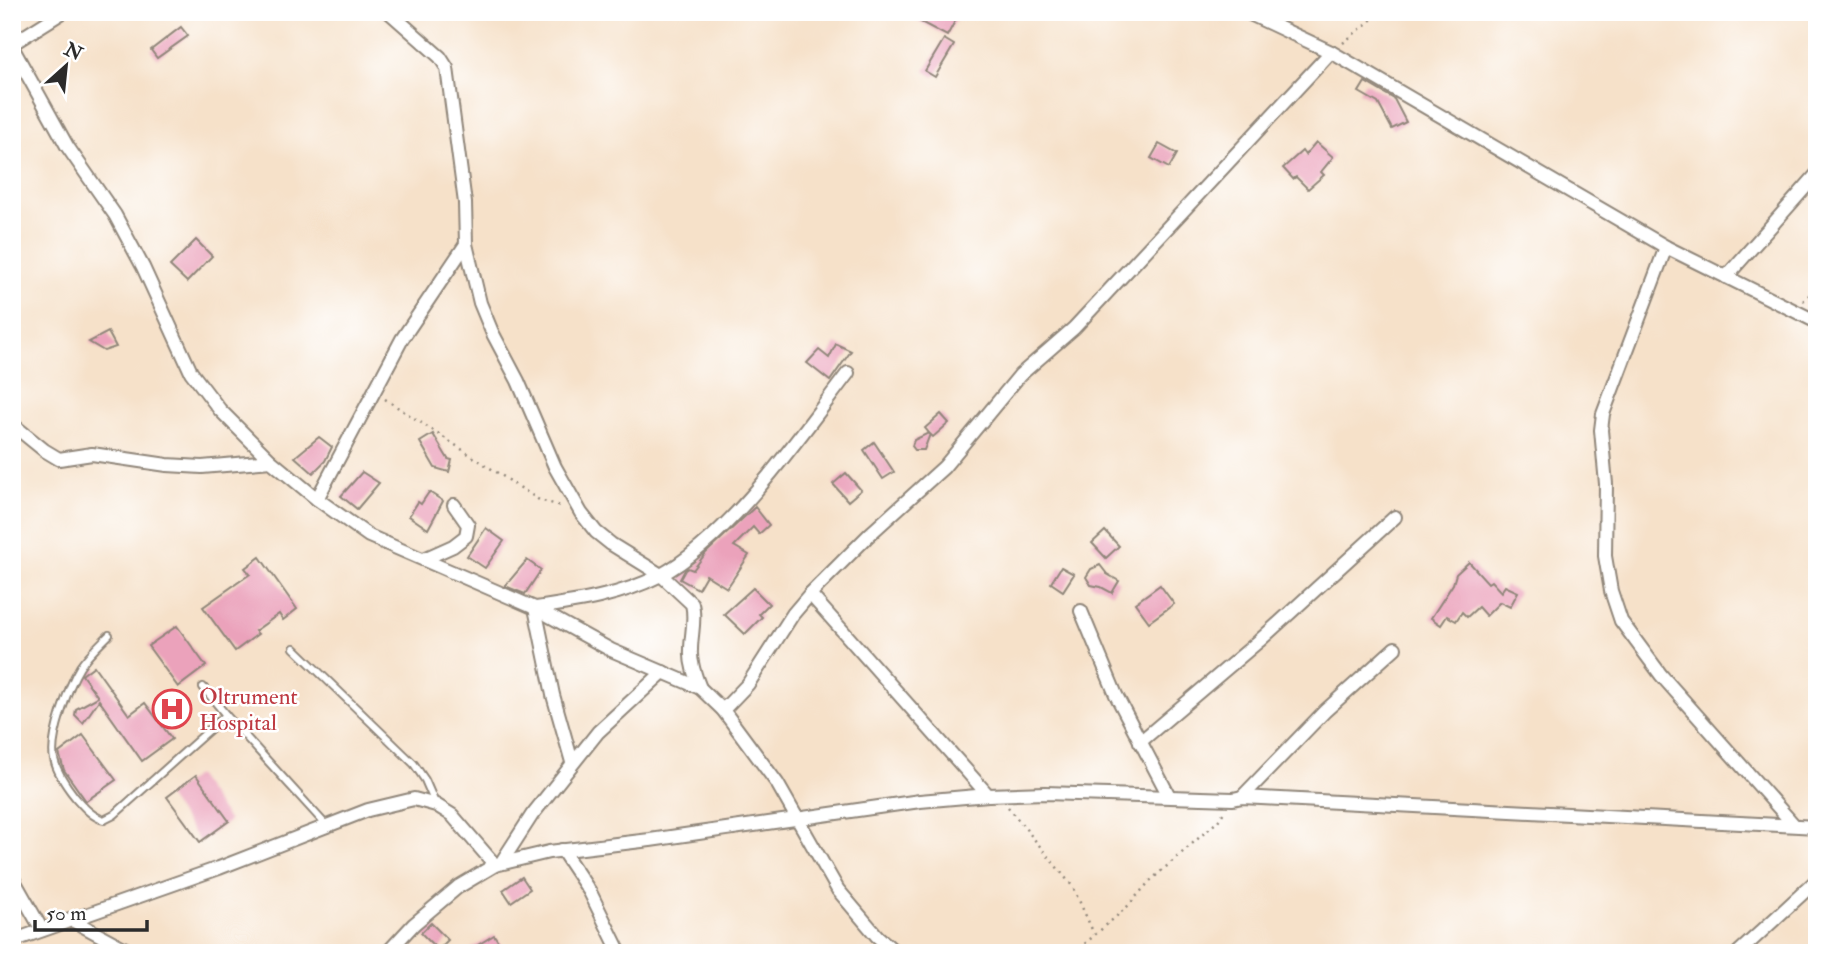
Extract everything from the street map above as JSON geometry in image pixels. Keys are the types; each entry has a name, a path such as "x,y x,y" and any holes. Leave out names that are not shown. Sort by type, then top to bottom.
{"street":[{"path":"64,12 12,45 67,146 121,226 144,267 191,372 219,410 271,461 317,499 369,536 535,608 611,650 700,688 723,710 777,783 838,890 877,936 896,953"},
{"path":"389,12 440,57 447,68 451,82 465,203 466,244 480,303 488,322 518,381 555,467 581,513 596,532 661,575 692,604 694,622 690,652 700,688"},
{"path":"1246,12 1331,52 1667,247 1817,323"},
{"path":"723,710 748,684 793,614 810,594 870,534 944,467 1020,375 1074,328 1331,52"},
{"path":"1726,277 1817,174"},
{"path":"317,499 402,339 466,244"},
{"path":"1667,247 1603,414 1601,430 1606,484 1605,556 1611,591 1621,621 1661,675 1794,825"},
{"path":"535,608 623,591 661,575 695,552 752,495 848,373"},
{"path":"12,424 59,459 92,454 167,465 202,467 271,461"},
{"path":"424,559 453,546 466,536 468,525 454,505"},
{"path":"1140,742 1259,641 1395,517"},
{"path":"810,594 994,795"},
{"path":"535,608 553,695 572,762"},
{"path":"1082,611 1116,695 1169,796"},
{"path":"1238,798 1325,711 1395,648"},
{"path":"498,864 572,762 598,732 663,672"},
{"path":"387,953 437,903 498,864 562,850 920,801 1045,793 1238,798 1817,827"},
{"path":"12,941 219,868 368,810 414,799 436,805 452,815 498,864"},
{"path":"562,850 590,892 620,953"},
{"path":"12,877 42,930"},
{"path":"1738,953 1817,880"},
{"path":"70,919 132,953"}],"lane":[{"path":"109,635 91,652 73,681 53,753 54,761 73,794 98,819 104,820 114,815 226,715"},
{"path":"294,648 414,764 425,780 436,805"},
{"path":"203,687 326,825"}],"path":[{"path":"1331,52 1381,12"},
{"path":"1793,310 1817,287"},
{"path":"374,391 407,416 539,500 581,513"},
{"path":"994,795 1073,887 1094,933"},
{"path":"1074,953 1126,908 1150,881 1218,821 1238,798"}],"building":[{"path":"902,12 960,12 947,36"},
{"path":"181,27 188,36 157,58 151,50"},
{"path":"944,39 954,45 935,77 925,71"},
{"path":"1365,82 1394,99 1406,122 1392,129 1378,103 1359,92"},
{"path":"1316,142 1333,157 1321,172 1324,175 1308,189 1283,168 1302,151 1305,155"},
{"path":"1159,144 1177,154 1169,168 1151,158"},
{"path":"196,240 212,256 187,282 170,266"},
{"path":"108,332 116,347 104,351 89,342"},
{"path":"836,344 851,351 830,381 807,363 819,350 829,358"},
{"path":"941,414 949,423 933,437 930,434 924,450 915,450 912,446 914,440 929,433 925,428"},
{"path":"433,434 448,459 452,460 449,472 435,468 420,442"},
{"path":"319,437 332,447 325,461 313,473 295,457"},
{"path":"874,442 894,472 883,479 864,450"},
{"path":"362,472 379,483 357,509 341,496"},
{"path":"846,473 861,490 848,501 833,484"},
{"path":"429,492 443,501 428,529 409,516"},
{"path":"755,507 769,525 759,534 753,527 734,546 749,555 727,588 706,575 698,589 680,579 685,570 693,570 706,553"},
{"path":"486,528 504,541 485,568 467,556"},
{"path":"1105,531 1119,546 1106,558 1092,543"},
{"path":"260,557 297,609 283,620 279,614 255,631 258,634 235,651 203,607 250,574 245,568"},
{"path":"527,560 541,570 525,594 505,586"},
{"path":"1469,562 1488,583 1491,581 1501,592 1505,586 1518,592 1510,607 1500,602 1486,616 1478,607 1467,617 1462,612 1456,621 1447,616 1441,625 1431,618 1453,584 1456,574"},
{"path":"1100,565 1107,574 1119,581 1112,593 1091,585 1086,577 1091,569"},
{"path":"1061,567 1074,574 1063,591 1051,583"},
{"path":"1160,585 1174,604 1149,622 1135,603"},
{"path":"753,588 769,604 759,614 762,617 745,634 724,614"},
{"path":"177,626 206,666 178,687 148,646"},
{"path":"94,666 129,715 145,703 172,739 142,761 99,700 83,723 75,715 76,709 98,697 82,675"},
{"path":"83,735 116,780 86,801 64,770 59,753"},
{"path":"196,775 229,821 200,842 167,797"},
{"path":"522,877 530,889 511,902 503,890"},
{"path":"431,923 448,940 438,950 421,933"},
{"path":"494,935 506,953 465,953"}],"place":[{"name":"Oltrument Hospital","path":"172,709"}]}
